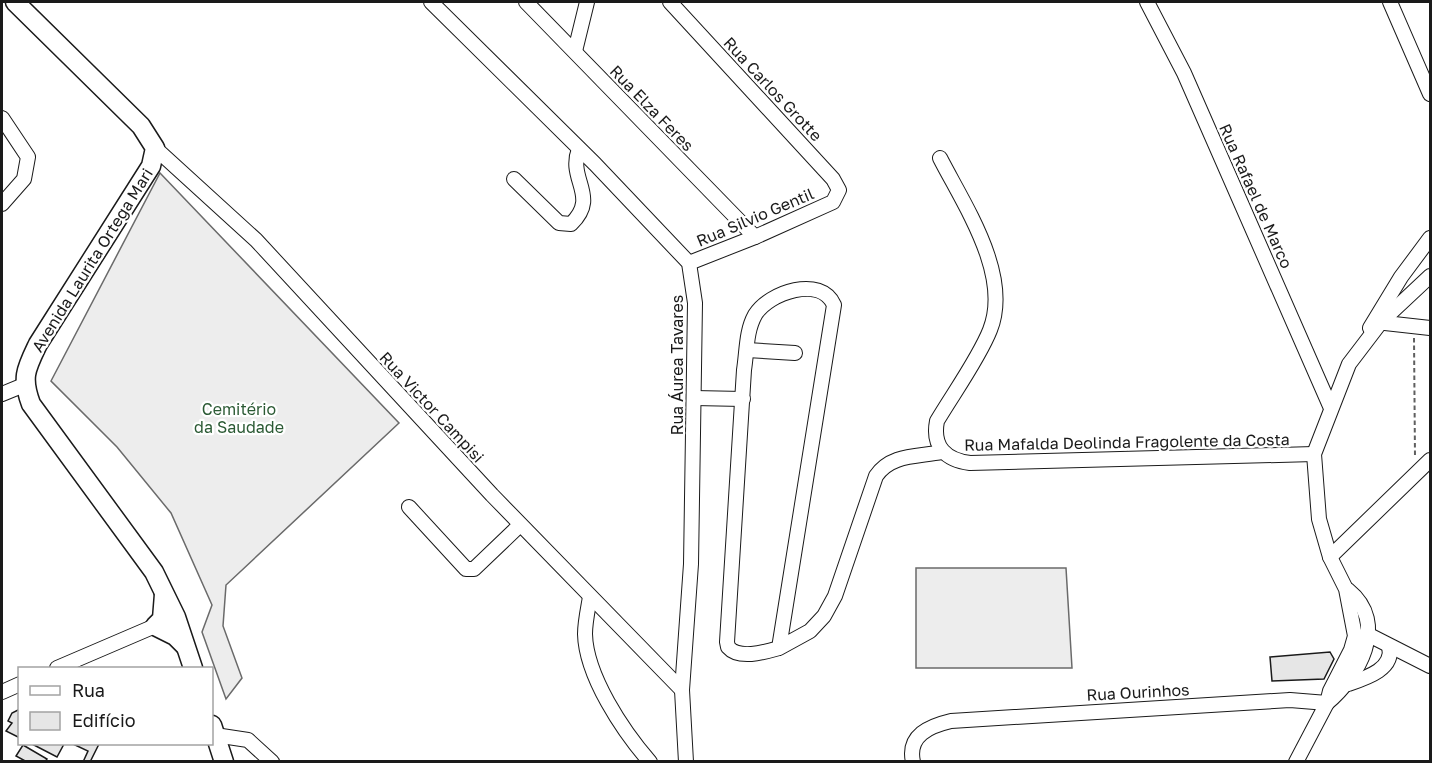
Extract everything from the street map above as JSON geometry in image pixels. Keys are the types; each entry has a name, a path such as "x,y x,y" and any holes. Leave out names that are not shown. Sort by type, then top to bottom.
{"main road":[{"name":"Avenida Laurita Ortega Mari","path":"15,2 141,126 155,148 151,166 38,344 26,370 24,385"},
{"path":"24,385 31,404 154,572 176,617 192,667"},
{"path":"164,590 162,619 155,626 174,636 186,648"},
{"path":"213,730 224,762"}],"street":[{"path":"430,2 579,149 689,263"},
{"name":"Rua Elza Feres","path":"526,2 755,237"},
{"path":"575,51 587,2"},
{"name":"Rua Carlos Grotte","path":"670,2 833,179 839,190 833,202"},
{"name":"Rua Rafael de Marco","path":"1147,2 1184,73 1330,406"},
{"path":"1390,2 1431,94"},
{"path":"2,118 28,157 24,179 2,204"},
{"name":"Rua Victor Campisi","path":"155,148 256,240 520,525 682,690"},
{"path":"514,180 559,223 571,224 580,216 586,202 576,158 579,149"},
{"name":"Rua Mafalda Deolinda Fragolente da Costa","path":"940,158 989,256 995,290 990,330 937,421 935,431 942,452 953,461 970,463 1314,454"},
{"name":"Rua Silvio Gentil","path":"689,263 755,237 833,202"},
{"path":"1296,762 1327,703 1354,636 1346,589 1330,557 1318,519 1314,454 1330,406 1349,364 1431,238"},
{"name":"Rua Áurea Tavares","path":"686,762 682,690 691,564 695,303 689,263"},
{"path":"1377,322 1431,276"},
{"path":"779,648 834,305 830,297 819,290 802,290 777,296 763,304 749,327 743,399 727,642 728,647 735,653 760,653 779,648 810,631 824,616 835,596 876,476 882,467 890,461 942,452"},
{"path":"1377,322 1431,328"},
{"path":"747,350 795,353"},
{"path":"2,394 24,385"},
{"path":"694,398 743,399"},
{"path":"1330,557 1431,460"},
{"path":"409,507 466,569 474,569 520,525"},
{"path":"1346,589 1356,596 1367,621 1364,655 1348,684"},
{"path":"590,597 585,635 592,666 604,695 650,762"},
{"path":"62,667 176,617"},
{"path":"1367,634 1431,666"},
{"path":"1341,670 1350,666 1360,640 1367,634"},
{"path":"1327,703 1348,684 1378,671 1389,661 1391,655 1389,646"},
{"path":"2,692 18,685"},
{"name":"Rua Ourinhos","path":"913,762 915,743 921,733 928,727 951,721 1290,700 1327,703"},
{"path":"213,730 248,740 272,762"}],"path":[{"path":"1414,327 1415,473"}],"shaded area":[{"name":"Cemitério da Saudade","path":"160,173 399,423 226,585 223,626 242,678 226,699 202,632 212,605 171,513 117,447 51,381"},
{"path":"916,568 1066,568 1072,668 916,668"}],"building":[{"path":"1330,652 1334,659 1324,679 1272,681 1270,657"},
{"path":"18,710 18,737 6,731 12,723 8,721 12,713"},
{"path":"23,745 47,759 45,762 27,762 16,756"},
{"path":"34,745 63,745 57,757"},
{"path":"75,745 98,745 90,762 83,762 88,751"}]}
